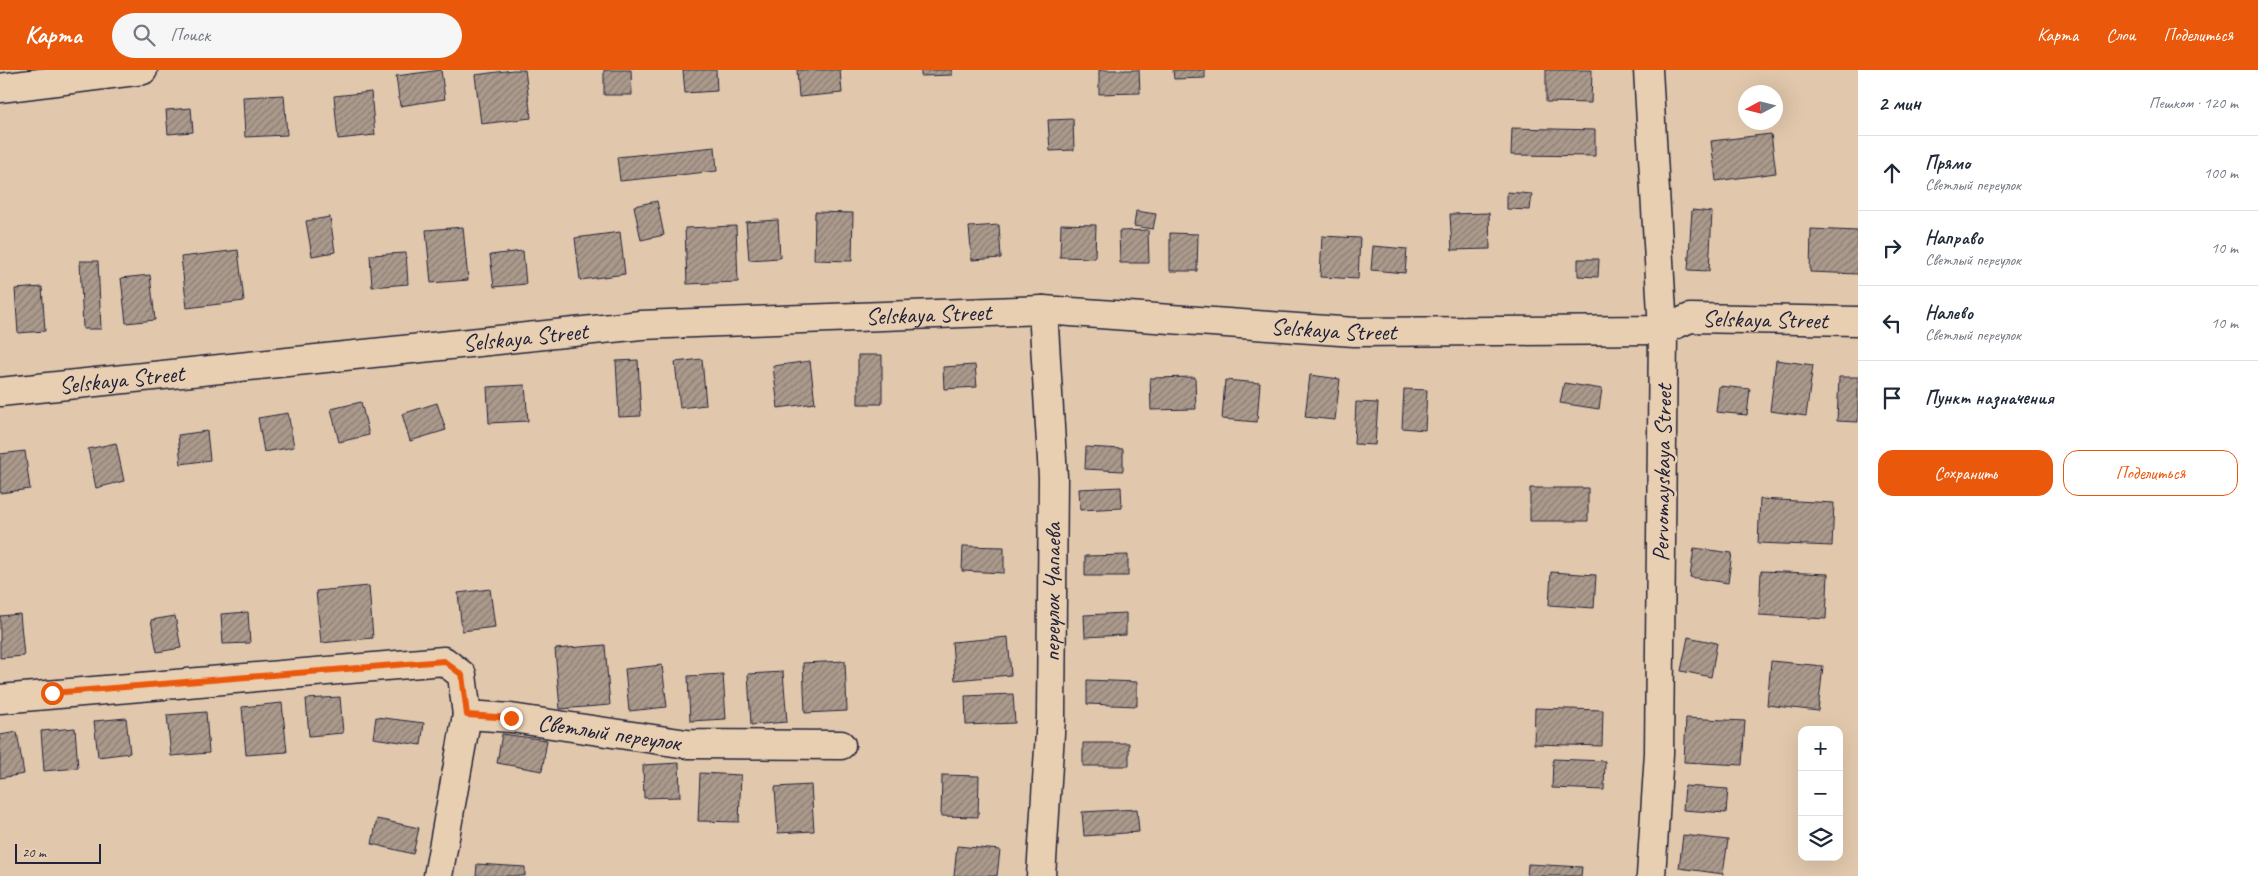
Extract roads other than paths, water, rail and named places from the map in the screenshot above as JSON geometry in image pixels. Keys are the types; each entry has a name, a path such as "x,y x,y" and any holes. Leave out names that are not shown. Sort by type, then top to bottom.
{"street":[{"path":"0,88 143,70"},
{"name":"Pervomayskaya Street","path":"1648,70 1663,330 1659,753 1650,876"},
{"name":"Selskaya Street","path":"0,392 641,325 1042,310 1354,332 1663,330 1690,318 1858,320"},
{"name":"переулок Чапаева","path":"1041,876 1050,718 1053,477 1042,310"},
{"path":"0,699 444,661 462,675 467,715 438,876"},
{"name":"Светлый переулок","path":"467,715 511,718 687,744 841,745"}]}
